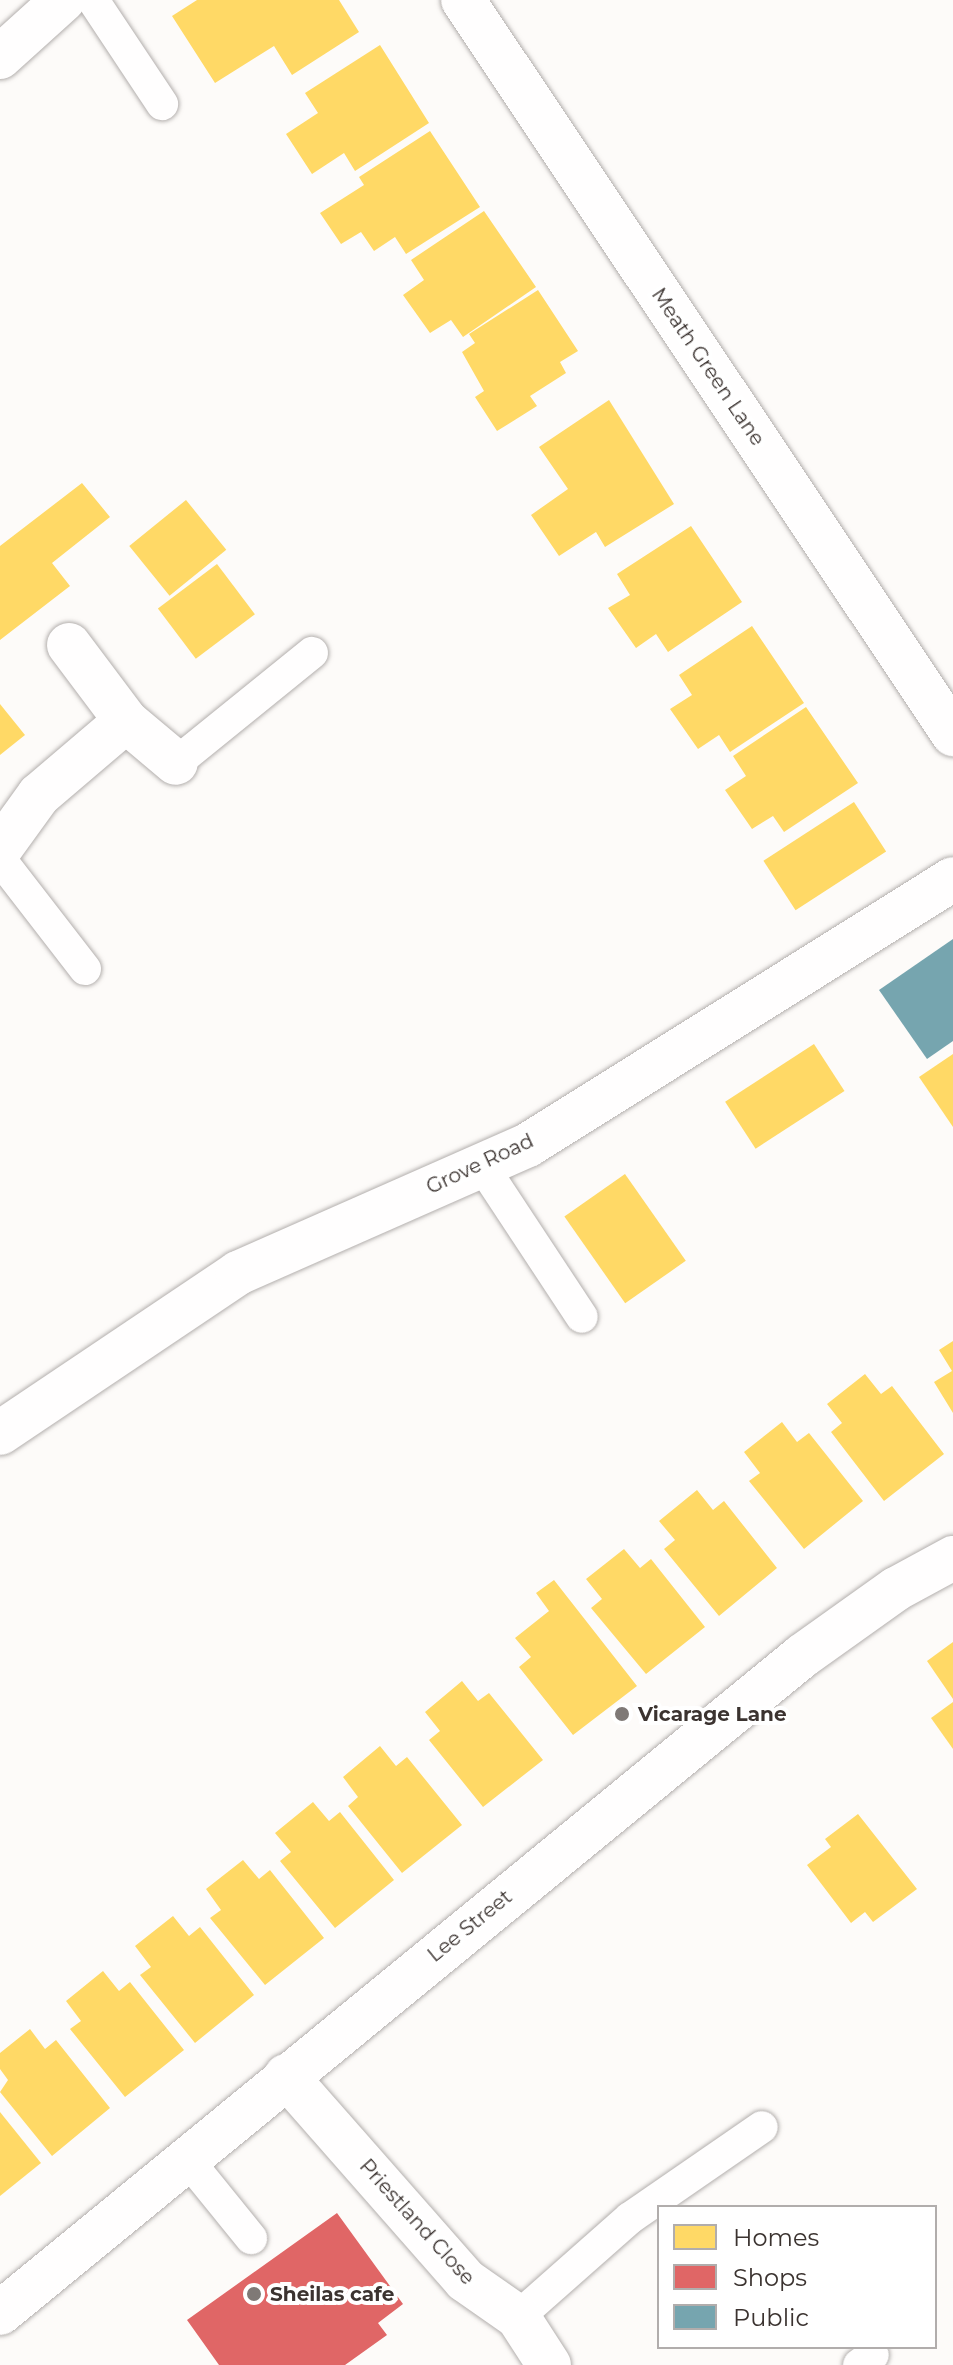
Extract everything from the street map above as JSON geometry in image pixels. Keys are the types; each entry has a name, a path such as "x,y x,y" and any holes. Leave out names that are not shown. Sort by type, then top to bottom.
{"street":[{"path":"0,57 63,0"},
{"name":"Meath Green Lane","path":"463,0 953,734"},
{"path":"69,645 126,721 176,763"},
{"path":"0,849 39,795 126,721"},
{"name":"Grove Road","path":"0,1433 238,1273 528,1145 953,879"},
{"name":"Lee Street","path":"0,2313 802,1656 896,1589 953,1558"},
{"name":"Priestland Close","path":"286,2076 465,2280 518,2317 549,2365"}],"lane":[{"path":"93,0 162,104"},
{"path":"176,763 312,653"},
{"path":"0,859 85,969"},
{"path":"481,1164 582,1317"},
{"path":"518,2317 630,2218 762,2127"},
{"path":"187,2159 251,2238"}],"building: Homes":[{"path":"197,0 339,0 359,32 292,75 274,46 215,83 172,16"},
{"path":"380,45 429,123 355,171 344,153 312,174 286,134 318,113 305,93"},
{"path":"430,131 480,207 406,254 395,237 374,251 361,232 341,244 320,213 364,185 359,177"},
{"path":"484,211 536,287 463,337 451,320 430,333 403,295 424,280 411,260"},
{"path":"538,290 578,351 560,362 566,373 530,396 537,406 497,431 475,397 484,391 462,352 475,343 469,334"},
{"path":"609,400 674,504 605,547 596,532 559,556 531,515 568,489 539,447"},
{"path":"82,483 110,517 52,563 70,586 0,640 0,546"},
{"path":"186,500 226,550 170,596 129,546"},
{"path":"691,526 742,602 668,652 656,634 636,648 608,608 630,595 617,574"},
{"path":"217,564 255,614 196,659 158,609"},
{"path":"752,626 804,703 730,752 719,735 698,749 670,709 692,695 679,675"},
{"path":"0,704 25,735 0,755"},
{"path":"806,707 858,783 784,832 773,816 752,829 725,790 746,776 733,756"},
{"path":"854,802 886,851 796,910 763,861"},
{"path":"814,1044 844,1091 756,1149 725,1102"},
{"path":"953,1054 953,1127 919,1077"},
{"path":"625,1174 686,1261 625,1303 564,1216"},
{"path":"953,1341 953,1413 934,1382 952,1371 939,1350"},
{"path":"865,1374 881,1394 892,1386 944,1454 884,1501 831,1432 842,1423 827,1404"},
{"path":"782,1422 797,1442 809,1433 863,1501 804,1549 749,1481 760,1473 744,1452"},
{"path":"697,1490 713,1510 724,1501 777,1568 719,1616 664,1549 675,1540 659,1521"},
{"path":"624,1549 640,1568 651,1559 705,1627 646,1674 591,1608 602,1599 586,1579"},
{"path":"554,1580 637,1686 573,1735 519,1667 531,1657 515,1638 549,1611 536,1593"},
{"path":"953,1642 953,1699 927,1661"},
{"path":"462,1681 478,1701 489,1693 543,1760 483,1807 429,1740 440,1731 425,1712"},
{"path":"953,1702 953,1749 931,1718"},
{"path":"380,1746 396,1766 407,1757 462,1825 402,1873 348,1806 358,1797 343,1777"},
{"path":"313,1802 329,1821 340,1812 394,1880 335,1928 280,1861 291,1852 275,1833"},
{"path":"858,1814 917,1889 873,1922 865,1912 851,1923 807,1865 831,1847 825,1839"},
{"path":"243,1860 259,1879 270,1870 324,1938 265,1985 210,1918 221,1910 206,1889"},
{"path":"173,1916 189,1936 200,1927 254,1995 195,2043 140,1975 151,1967 135,1946"},
{"path":"103,1971 119,1991 130,1982 184,2050 125,2097 70,2029 81,2021 66,2001"},
{"path":"30,2029 45,2049 56,2040 110,2108 52,2156 0,2092 8,2080 0,2069 0,2053"},
{"path":"0,2112 41,2163 0,2196"}],"building: Shops":[{"path":"337,2213 403,2304 378,2323 387,2335 345,2365 219,2365 187,2320"}],"building: Public":[{"path":"953,939 953,1041 927,1059 879,990"}],"place":[{"name":"Vicarage Lane","path":"622,1714"},
{"name":"Sheilas cafe","path":"254,2294"}]}
